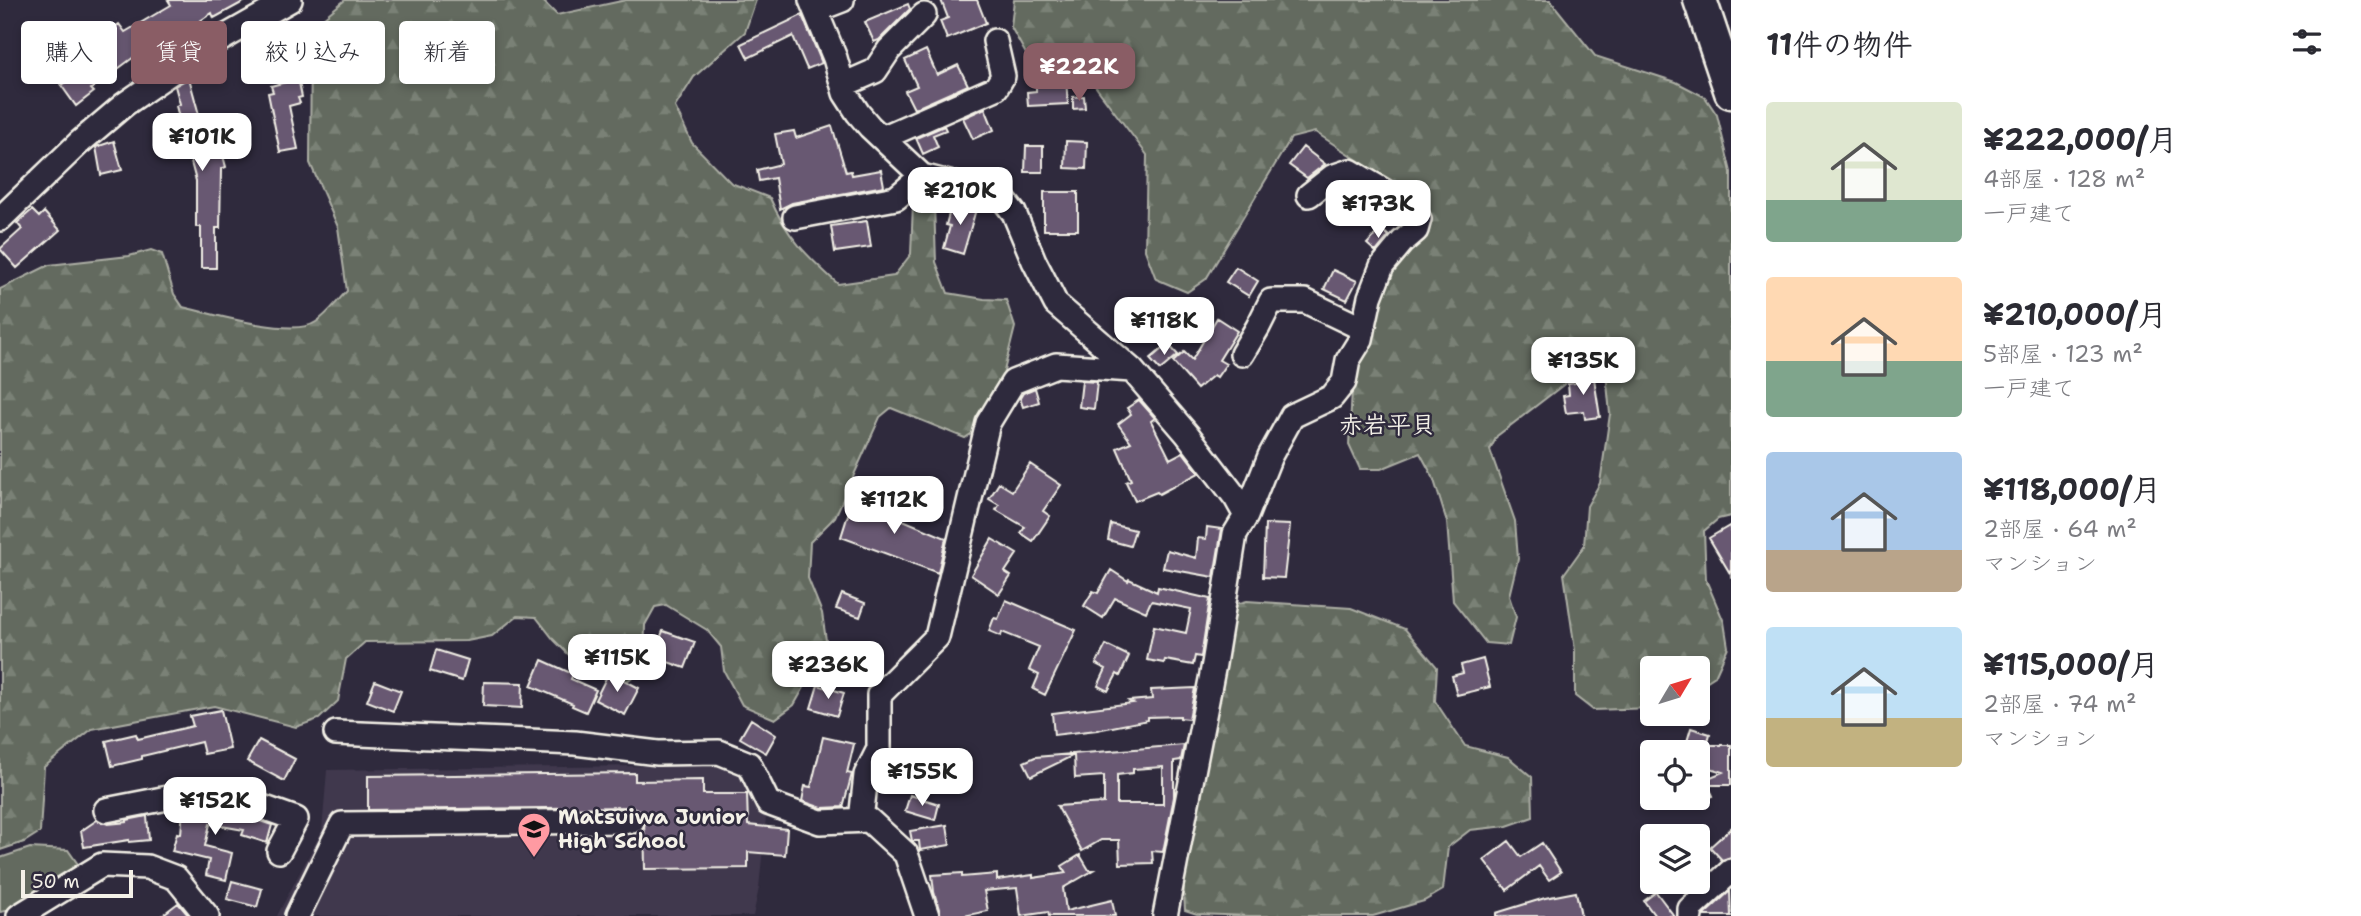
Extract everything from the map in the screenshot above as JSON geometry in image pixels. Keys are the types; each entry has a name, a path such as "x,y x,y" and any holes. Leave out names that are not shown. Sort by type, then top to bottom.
{"highway":[{"path":"1700,0 1731,92"}],"street":[{"path":"4,208 125,104 209,47 290,0"},
{"path":"842,0 814,5 843,85 858,113 922,176 996,190 1014,213 1056,304 1132,370 1187,434 1236,498 1246,516"},
{"path":"843,85 875,71 889,50 924,15"},
{"path":"882,138 996,88 1003,76 995,41"},
{"path":"1165,916 1214,664 1235,534 1246,516 1270,456 1293,416 1332,397 1344,382 1348,360 1361,339 1370,297 1382,266 1416,230 1419,219 1408,205 1350,170 1332,177 1309,195"},
{"path":"795,217 896,198 922,176"},
{"path":"1242,354 1271,301 1305,301 1355,324 1363,331"},
{"path":"861,820 866,775 879,749 879,695 937,637 988,424 1013,382 1056,365 1132,370"},
{"path":"336,733 575,743 658,753 719,752 749,764 768,803 820,822 869,820 906,854 927,916"},
{"path":"106,810 188,794 248,802 296,819 279,851"},
{"path":"297,916 342,824 632,821"},
{"path":"19,916 102,865 147,867 176,878 207,916"},
{"path":"1690,916 1690,909 1731,871"}],"shaded area":[{"name":"Matsuiwa Junior High School","path":"727,765 751,784 766,817 759,888 753,916 277,916 322,831 327,770"}],"green space":[{"path":"345,0 542,0 557,15 626,0 756,0 745,32 694,77 675,107 692,143 731,183 770,198 783,224 799,245 838,284 894,276 911,254 913,204 927,196 934,203 936,262 948,293 1006,300 1015,327 1003,375 984,425 965,438 891,408 880,417 835,517 810,542 808,578 822,613 827,647 794,705 775,719 742,705 724,671 721,647 707,630 666,605 655,607 645,625 644,668 626,682 581,667 536,617 517,616 492,636 467,641 365,642 346,659 338,701 319,719 296,727 214,706 92,729 44,767 40,832 24,842 0,850 0,289 49,265 129,256 151,250 162,254 174,294 183,307 272,326 305,326 320,319 347,291 338,227 310,163 311,84 385,84 385,21 322,21"},
{"path":"1014,0 1550,0 1595,56 1676,82 1705,97 1717,115 1731,172 1731,516 1718,519 1704,531 1706,580 1724,622 1728,647 1715,676 1710,679 1710,656 1640,656 1640,708 1593,710 1575,696 1575,650 1564,574 1584,546 1587,506 1600,483 1610,414 1606,373 1593,362 1497,436 1490,450 1515,521 1518,559 1509,596 1516,617 1509,645 1486,643 1453,601 1447,522 1433,477 1420,453 1381,469 1360,469 1349,445 1352,390 1376,309 1396,261 1426,236 1423,203 1315,132 1291,138 1206,279 1187,292 1156,279 1145,250 1147,155 1083,70 1026,54 1011,27"},
{"path":"1247,601 1351,608 1405,629 1437,667 1435,701 1465,746 1508,757 1532,777 1533,817 1507,826 1470,830 1448,847 1443,890 1424,901 1373,916 1249,916 1197,914 1185,910 1183,879 1236,604"},
{"path":"30,848 68,850 82,870 11,910 0,912 0,858"}],"building":[{"path":"168,0 247,0 214,18 212,13 200,21 144,21 171,5"},
{"path":"941,0 977,0 986,23 947,39 940,21 948,18"},
{"path":"908,4 910,9 874,42 865,22"},
{"path":"802,15 822,63 807,69 793,36 748,58 741,44"},
{"path":"119,24 125,32 131,28 131,59 117,70 117,25"},
{"path":"926,50 937,75 958,65 968,85 914,109 905,91 917,86 905,60"},
{"path":"1066,80 1068,104 1028,106 1027,92 1036,91 1036,83"},
{"path":"98,84 91,89 94,92 76,106 61,85"},
{"path":"191,84 210,155 222,152 226,167 221,169 216,268 201,268 201,227 196,227 196,181 176,106 180,104 175,86"},
{"path":"299,84 302,97 298,98 300,103 289,106 298,149 280,152 268,93 273,92 271,86"},
{"path":"1084,96 1085,108 1073,109 1073,97"},
{"path":"985,108 994,130 973,139 963,118"},
{"path":"832,126 846,172 851,171 852,175 881,170 884,186 792,203 780,209 775,178 759,181 757,170 781,164 775,134 794,131 796,138"},
{"path":"944,126 946,130 933,135 938,147 923,154 916,138"},
{"path":"114,141 122,170 101,175 96,147"},
{"path":"1066,141 1087,142 1086,169 1065,168"},
{"path":"1026,146 1043,146 1043,172 1025,172"},
{"path":"1303,147 1325,164 1307,178 1289,165"},
{"path":"1349,186 1378,204 1367,222 1338,204"},
{"path":"1044,192 1078,192 1078,230 1044,230"},
{"path":"962,201 977,206 963,254 944,248 950,226 946,225 951,206 960,209"},
{"path":"32,210 39,217 44,212 60,230 17,268 0,249 22,229 17,223"},
{"path":"867,221 871,247 835,252 831,226"},
{"path":"1381,229 1389,236 1376,252 1367,244"},
{"path":"1236,267 1258,281 1249,296 1226,282"},
{"path":"1333,270 1357,281 1347,300 1324,289"},
{"path":"1217,318 1237,331 1219,360 1226,364 1217,377 1214,375 1197,389 1173,362 1184,352 1192,360"},
{"path":"1168,344 1178,355 1160,370 1150,359"},
{"path":"1593,372 1600,417 1585,419 1584,411 1566,413 1563,396 1569,395 1568,384 1576,383 1575,375"},
{"path":"1082,381 1097,382 1094,409 1079,407"},
{"path":"1035,388 1039,402 1023,407 1020,398 1023,393"},
{"path":"1139,400 1155,418 1151,421 1170,459 1183,452 1199,473 1159,494 1157,492 1135,501 1126,482 1131,480 1117,448 1131,442 1118,424 1131,414 1127,408"},
{"path":"1030,464 1061,485 1043,511 1050,516 1033,541 1021,533 1025,527 996,510 999,505 989,499 999,483 1012,491"},
{"path":"853,499 946,538 938,573 841,537"},
{"path":"1111,524 1135,530 1130,546 1108,540"},
{"path":"1265,524 1290,525 1284,578 1263,577"},
{"path":"1731,525 1731,575 1709,538"},
{"path":"1207,527 1222,529 1214,577 1163,568 1167,550 1196,558 1198,538 1206,539"},
{"path":"992,539 1017,554 1005,572 1011,576 999,594 971,575"},
{"path":"1111,570 1128,581 1129,579 1157,592 1158,587 1210,599 1201,657 1195,656 1193,665 1147,660 1154,626 1186,633 1191,609 1151,601 1146,612 1115,598 1103,618 1084,606 1093,591 1098,593"},
{"path":"842,594 865,603 860,617 836,609"},
{"path":"1006,600 1076,630 1045,695 1033,689 1039,675 1029,670 1039,647 1002,632 1001,636 989,631 994,618 998,619"},
{"path":"663,631 695,642 685,668 653,657"},
{"path":"1106,645 1129,656 1120,676 1117,674 1108,691 1098,686 1106,669 1096,664"},
{"path":"436,650 468,660 462,681 430,671"},
{"path":"1483,659 1490,687 1457,695 1452,676 1463,673 1461,665"},
{"path":"542,660 573,674 571,679 596,690 586,712 531,686"},
{"path":"609,672 639,688 625,715 595,700"},
{"path":"375,681 401,691 393,711 367,701"},
{"path":"484,682 523,683 522,708 483,706"},
{"path":"818,685 844,693 837,716 811,708"},
{"path":"1195,688 1189,719 1180,716 1148,717 1148,720 1097,730 1054,735 1052,713 1152,699 1151,690"},
{"path":"221,710 230,749 204,754 201,742 112,766 106,741 136,734 138,739 193,726 190,716"},
{"path":"751,719 776,735 766,753 740,738"},
{"path":"1691,728 1710,734 1708,740 1688,740"},
{"path":"823,737 854,744 847,773 852,774 843,807 822,808 802,801 805,786 811,787"},
{"path":"259,740 295,759 284,781 247,761"},
{"path":"1184,745 1181,760 1174,761 1174,797 1163,852 1152,851 1153,863 1120,864 1119,840 1101,840 1082,851 1057,806 1104,803 1104,776 1075,778 1074,755 1031,776 1024,762 1035,757","holes":["1163,767 1163,804 1117,804 1117,775 1133,773 1133,769"]},
{"path":"1710,745 1731,745 1731,785 1710,785 1710,777 1723,772 1710,768"},
{"path":"635,773 635,781 703,780 703,794 747,794 748,825 787,829 785,855 748,852 748,868 645,869 644,813 632,807 368,810 368,776"},
{"path":"910,795 939,804 935,820 905,811"},
{"path":"183,809 245,816 272,825 267,843 242,835 244,830 210,824 205,846 232,853 226,880 206,875 209,860 172,851 177,833 181,834"},
{"path":"147,816 149,840 129,840 84,847 81,831 97,820 108,824"},
{"path":"947,825 950,845 920,850 919,841 912,841 910,831"},
{"path":"1731,828 1731,857 1722,860 1710,847"},
{"path":"1509,841 1521,857 1542,843 1561,872 1549,880 1539,866 1507,890 1484,860"},
{"path":"1080,855 1089,870 1094,870 1063,888 1066,911 1112,900 1115,916 1049,916 1048,912 1021,916 1017,888 984,891 988,911 964,916 941,916 932,875 962,873 962,877 997,874 997,880 1033,875 1033,878 1066,873 1062,866"},
{"path":"232,881 262,889 257,907 227,899"},
{"path":"1730,891 1731,916 1704,916 1704,915"},
{"path":"1576,892 1581,916 1496,916 1496,913 1545,898"},
{"path":"1658,894 1674,916 1655,916 1644,901"},
{"path":"178,903 189,916 161,916"}],"place":[{"name":"Matsuiwa Junior High School","path":"534,859"}],"district":[{"name":"赤岩平貝","path":"1387,425"}]}
